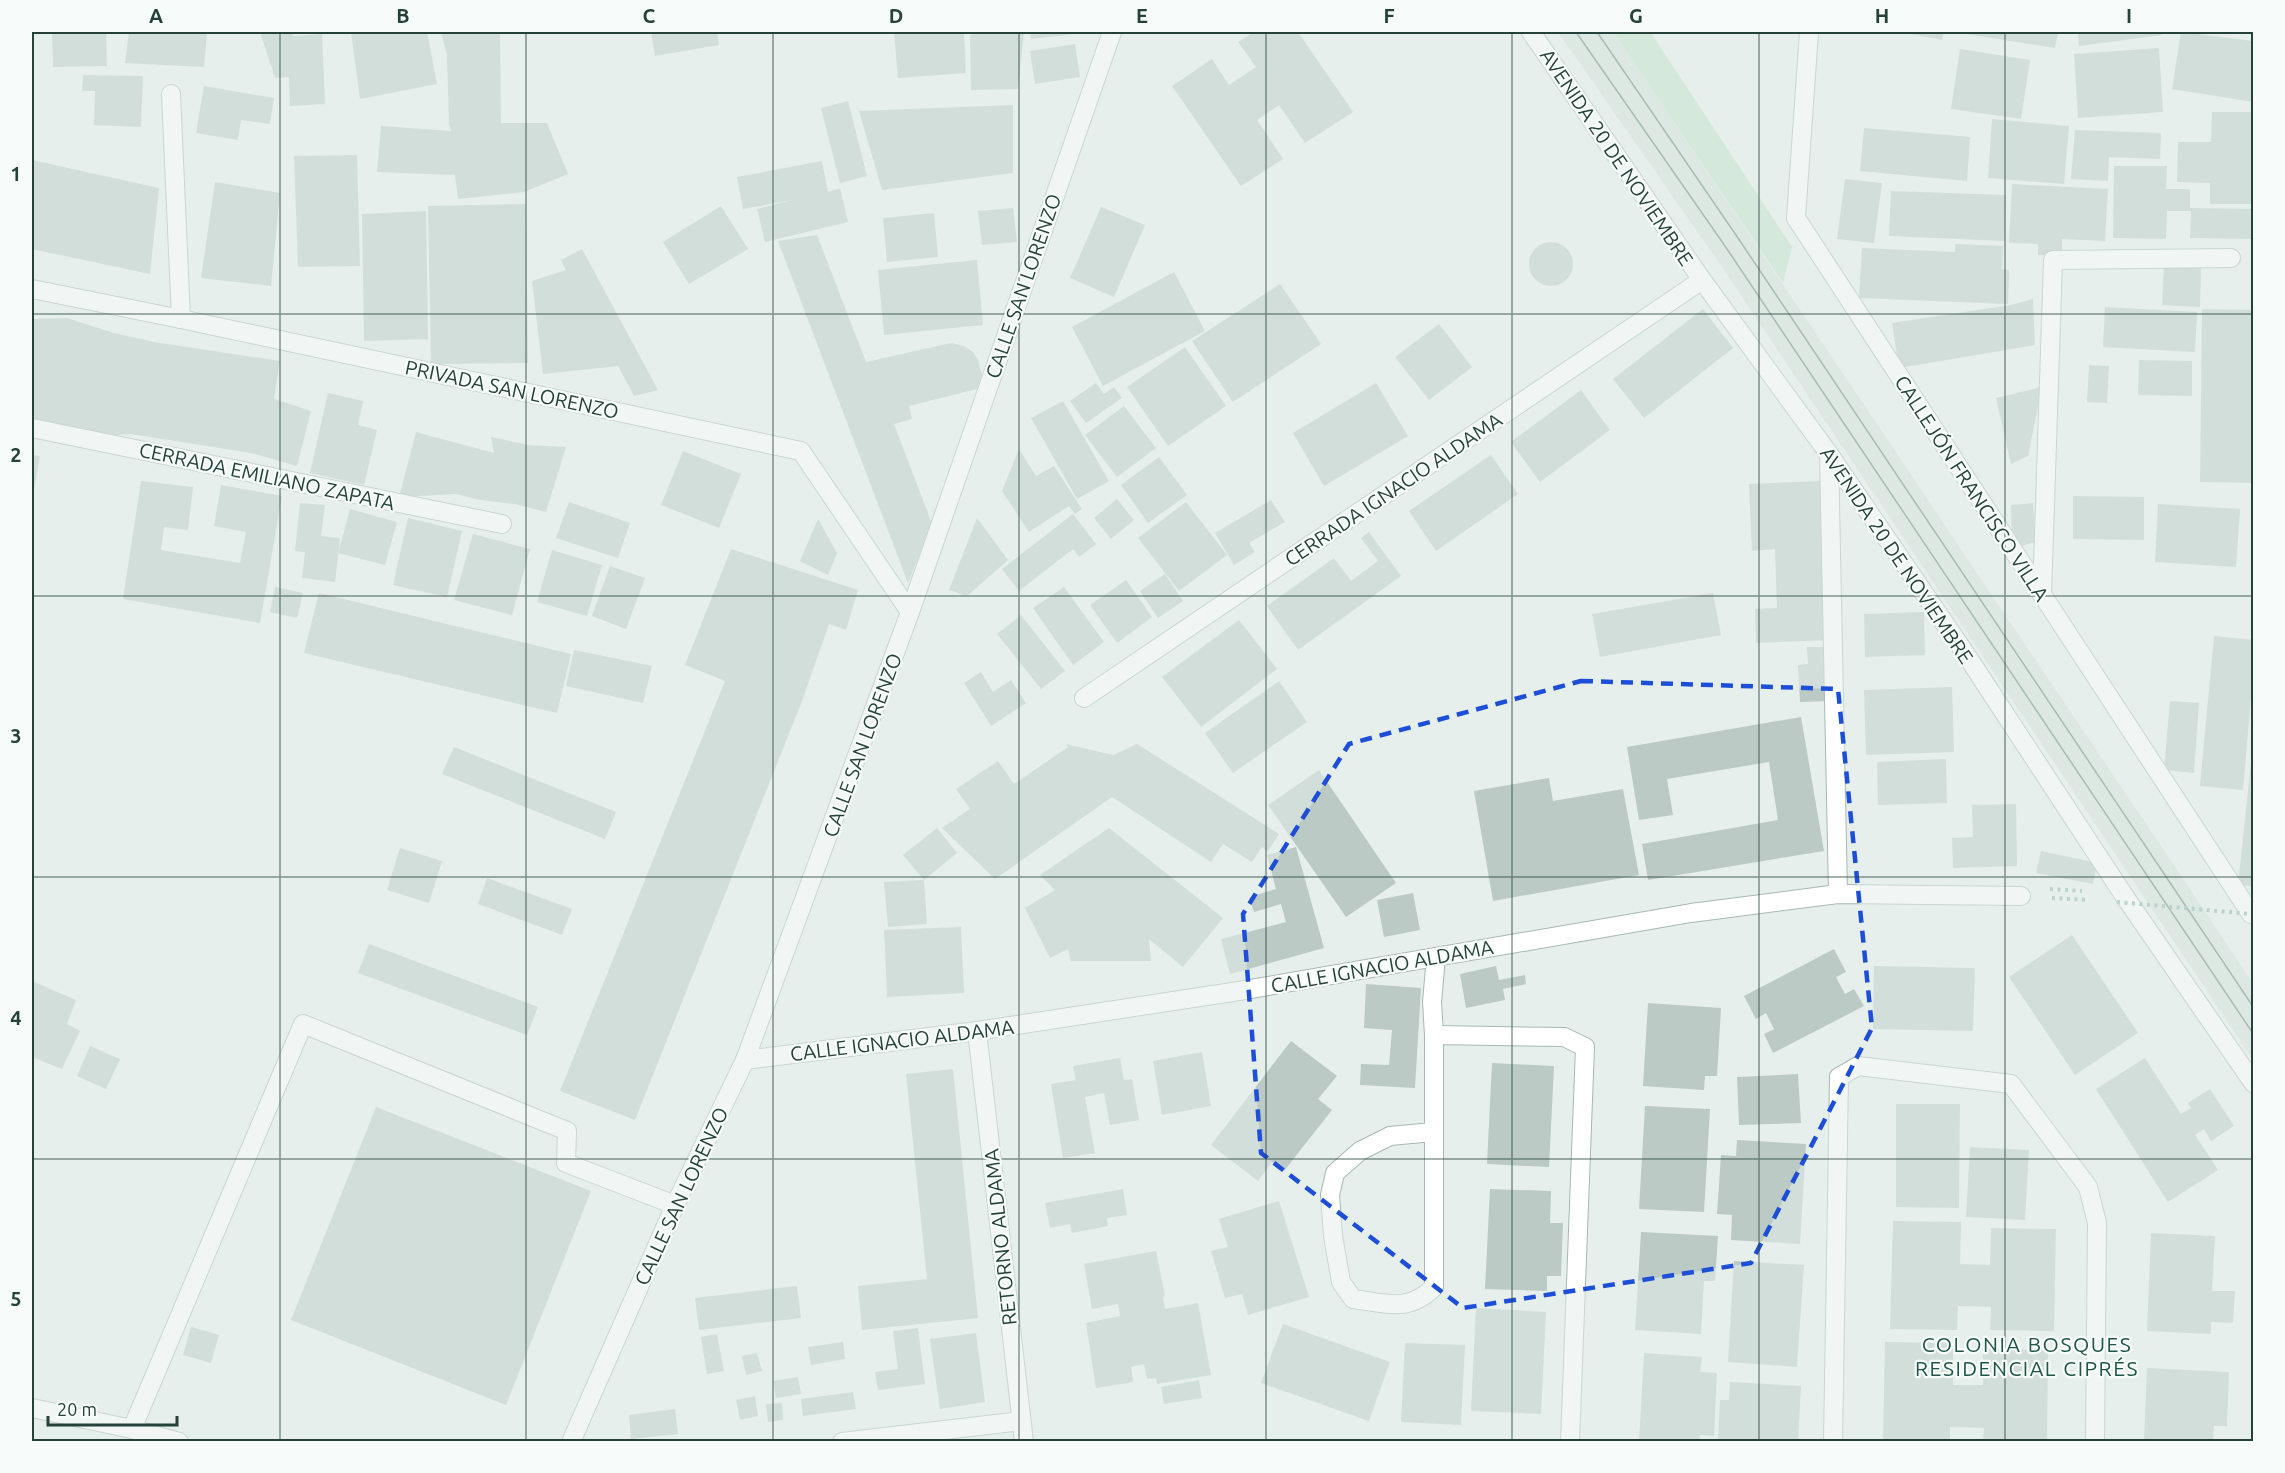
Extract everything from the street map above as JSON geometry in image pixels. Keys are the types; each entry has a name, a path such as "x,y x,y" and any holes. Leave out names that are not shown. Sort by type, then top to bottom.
{"street":[{"name":"CALLE SAN LORENZO","path":"571,1442 675,1205 745,1060 910,612 1112,32"},
{"name":"AVENIDA 20 DE NOVIEMBRE","path":"1531,32 1701,280 1829,454 1965,653 2115,897 2253,1084"},
{"name":"CALLEJÓN FRANCISCO VILLA","path":"1809,32 1796,219 2251,914"},
{"path":"171,94 181,319"},
{"path":"2042,595 2054,260 2231,258"},
{"name":"CERRADA IGNACIO ALDAMA","path":"1084,698 1701,280"},
{"name":"PRIVADA SAN LORENZO","path":"32,289 801,451 910,612"},
{"name":"CERRADA EMILIANO ZAPATA","path":"32,428 502,524"},
{"path":"1829,454 1838,894"},
{"name":"CALLE IGNACIO ALDAMA","path":"745,1060 977,1032 1239,991 1691,913 1838,894 2021,896"},
{"path":"1433,1132 1390,1136 1360,1151 1335,1173 1330,1195 1333,1236 1341,1282 1353,1299 1400,1305 1422,1299 1434,1287 1434,1035 1432,1002 1436,957"},
{"path":"132,1429 303,1024 567,1131 566,1163 675,1205"},
{"name":"RETORNO ALDAMA","path":"977,1032 1024,1442"},
{"path":"1434,1035 1564,1037 1585,1047 1570,1442"},
{"path":"1833,1442 1839,1077 1858,1066 2011,1083 2088,1187 2097,1223 2095,1442"},
{"path":"32,1408 132,1429 179,1442"},
{"path":"842,1442 1021,1421"}],"path":[{"path":"2021,896 2042,888 2251,914"},
{"path":"2021,896 2096,900"}],"highlighted area":[{"path":"1581,681 1838,689 1872,1028 1751,1263 1463,1308 1261,1153 1243,914 1349,744"}],"shaded area":[{"path":"1558,32 1613,32 2253,983 2253,1060 1733,283"}],"green space":[{"path":"1613,32 1651,32 1792,247 1783,283"}],"building":[{"path":"52,32 106,32 107,66 53,67"},
{"path":"129,32 207,32 204,67 125,63"},
{"path":"260,32 292,32 293,36 322,34 325,104 290,106 289,77 275,78"},
{"path":"351,32 427,32 437,84 360,99"},
{"path":"441,32 500,32 501,123 547,123 568,174 524,192 458,199 455,175 377,172 381,126 451,131 447,55"},
{"path":"651,32 717,32 719,45 655,56"},
{"path":"894,32 964,32 966,73 898,78"},
{"path":"981,32 1024,32 1018,89 971,90 970,35"},
{"path":"1030,32 1082,32 1082,33 1031,39"},
{"path":"1254,32 1298,32 1353,112 1305,143 1279,105 1257,120 1283,159 1241,186 1172,86 1212,59 1229,85 1256,67 1238,42"},
{"path":"1901,32 1944,32 1942,40"},
{"path":"1954,32 2058,32 2055,48"},
{"path":"2078,32 2162,32 2162,35 2079,46"},
{"path":"2181,32 2253,41 2253,102 2172,89"},
{"path":"1075,44 1080,77 1035,84 1030,51"},
{"path":"2159,48 2163,112 2078,118 2074,54"},
{"path":"1960,49 2030,60 2021,119 1951,109"},
{"path":"83,75 143,76 141,127 94,125 95,91 82,91"},
{"path":"204,86 274,98 270,124 241,120 238,140 196,133"},
{"path":"848,101 867,176 840,183 821,108"},
{"path":"1013,105 1013,173 882,190 859,111"},
{"path":"2212,112 2253,112 2253,204 2210,204 2210,183 2177,182 2178,142 2211,142"},
{"path":"1992,119 2069,126 2064,184 1988,178"},
{"path":"1864,128 1970,137 1967,181 1860,171"},
{"path":"2075,130 2161,133 2160,159 2109,157 2108,181 2071,179"},
{"path":"357,155 360,266 298,267 294,156"},
{"path":"32,160 159,188 150,274 32,249"},
{"path":"822,161 828,192 840,188 848,222 765,242 757,209 792,200 743,209 737,177"},
{"path":"2114,166 2167,166 2166,189 2190,189 2190,208 2253,209 2253,239 2190,238 2191,211 2167,211 2166,239 2113,238"},
{"path":"1845,179 1882,183 1874,243 1837,239"},
{"path":"215,182 280,193 271,286 201,278"},
{"path":"2012,184 2108,189 2105,241 2062,239 2062,256 2038,255 2038,244 2009,243"},
{"path":"1891,191 2006,195 2005,241 1889,236"},
{"path":"526,204 528,363 431,364 428,206"},
{"path":"721,206 748,249 689,284 663,242"},
{"path":"1101,207 1145,225 1114,297 1070,278"},
{"path":"1013,208 1017,242 982,245 978,211"},
{"path":"426,211 428,339 364,341 362,214"},
{"path":"934,213 938,257 887,262 883,218"},
{"path":"817,235 866,362 951,343 964,346 973,352 982,375 977,389 909,406 912,419 894,424 932,524 908,583 778,241"},
{"path":"1551,242 1567,248 1573,264 1567,280 1551,286 1535,280 1529,264 1535,248"},
{"path":"1955,244 2003,246 2002,269 2009,270 2008,304 1859,298 1862,248 1955,252"},
{"path":"582,249 658,390 634,396 618,366 543,374 532,281 566,270 561,260"},
{"path":"977,260 983,325 884,335 878,270"},
{"path":"2164,265 2201,266 2200,307 2162,305"},
{"path":"1174,272 1205,331 1103,386 1072,327"},
{"path":"1280,284 1321,344 1233,402 1192,341"},
{"path":"2033,299 2035,345 1899,368 1892,323 2011,305"},
{"path":"2105,307 2197,312 2195,352 2103,347"},
{"path":"1703,309 1733,348 1644,418 1613,379"},
{"path":"2202,309 2253,310 2253,483 2200,482"},
{"path":"67,318 114,333 154,342 280,361 274,399 311,411 297,466 251,453 131,434 84,437 32,424 32,319"},
{"path":"1439,324 1472,367 1429,400 1395,357"},
{"path":"1185,347 1226,406 1168,446 1127,387"},
{"path":"2139,360 2192,361 2192,396 2138,395"},
{"path":"2089,365 2109,366 2107,403 2087,402"},
{"path":"1096,383 1104,394 1114,387 1122,398 1086,423 1070,401"},
{"path":"1376,383 1408,436 1324,486 1293,433"},
{"path":"2042,387 2028,456 2011,464 1996,398"},
{"path":"1581,390 1610,430 1540,482 1511,442"},
{"path":"328,393 363,401 358,425 377,430 364,485 310,473"},
{"path":"1063,401 1109,481 1077,499 1031,418"},
{"path":"1124,406 1156,448 1117,477 1085,435"},
{"path":"416,432 494,453 491,437 528,445 566,447 546,512 456,494 399,497"},
{"path":"1019,449 1036,476 1054,466 1082,509 1075,514 1069,506 1029,532 1002,491"},
{"path":"683,451 741,474 719,528 661,505"},
{"path":"32,455 40,456 33,494 32,494"},
{"path":"1491,455 1518,494 1436,551 1409,511"},
{"path":"1159,457 1187,495 1148,523 1121,485"},
{"path":"141,481 193,487 188,530 164,527 161,550 240,563 246,532 214,526 221,485 282,496 260,623 123,599"},
{"path":"1823,481 1830,640 1756,643 1755,609 1777,608 1775,549 1752,551 1749,484"},
{"path":"2073,496 2144,497 2144,540 2073,539"},
{"path":"1117,499 1134,520 1111,539 1094,518"},
{"path":"1271,500 1285,522 1249,543 1255,552 1234,565 1215,533"},
{"path":"569,502 630,523 618,558 556,538"},
{"path":"1186,502 1227,555 1179,591 1138,538"},
{"path":"300,503 325,505 321,536 340,538 335,582 302,578 305,552 295,551"},
{"path":"2033,503 2036,542 2012,548 2011,505"},
{"path":"2158,504 2240,509 2236,567 2155,562"},
{"path":"350,509 397,522 385,565 338,553"},
{"path":"1073,514 1096,544 1079,557 1073,549 1019,591 1002,569"},
{"path":"408,518 462,531 447,597 393,585"},
{"path":"977,518 1008,560 967,596 949,590"},
{"path":"818,519 837,553 828,575 800,561"},
{"path":"1369,532 1401,576 1298,650 1267,606 1334,558 1351,581 1378,561 1361,538"},
{"path":"473,534 530,549 512,615 454,600"},
{"path":"731,549 858,590 846,630 829,624 802,701 635,1120 560,1091 725,681 685,665"},
{"path":"552,550 602,565 587,616 537,602"},
{"path":"610,566 645,578 626,629 592,616"},
{"path":"1165,574 1183,601 1158,618 1140,591"},
{"path":"1126,580 1152,617 1117,643 1090,605"},
{"path":"275,587 303,593 297,618 270,612"},
{"path":"1064,587 1104,642 1073,665 1033,608"},
{"path":"319,593 571,654 557,713 304,653"},
{"path":"1713,593 1721,635 1600,657 1592,614"},
{"path":"1924,612 1925,655 1865,657 1864,614"},
{"path":"1021,615 1065,671 1041,689 997,634"},
{"path":"1239,620 1277,669 1201,727 1162,677"},
{"path":"2214,636 2253,640 2253,674 2243,790 2200,786"},
{"path":"1807,647 1829,647 1831,701 1800,702 1798,665 1808,664"},
{"path":"574,650 652,666 643,703 566,686"},
{"path":"981,672 993,692 1011,680 1026,703 991,726 964,683"},
{"path":"1279,681 1307,722 1233,773 1205,733"},
{"path":"1952,687 1954,752 1866,755 1864,690"},
{"path":"2170,701 2199,703 2194,773 2164,770"},
{"path":"1801,717 1824,851 1648,880 1642,844 1778,820 1769,762 1667,779 1673,815 1639,820 1627,747"},
{"path":"1066,744 1113,755 1137,744 1279,834 1268,851 1262,847 1252,862 1223,844 1211,862 1112,797 995,879 942,828 970,809 956,789 998,761 1014,784 1068,747"},
{"path":"454,747 616,812 605,839 442,774"},
{"path":"2253,753 2253,886 2238,885"},
{"path":"1946,759 1947,803 1878,805 1877,762"},
{"path":"1319,770 1396,883 1346,917 1268,805"},
{"path":"1549,778 1553,801 1623,789 1639,875 1493,901 1474,791"},
{"path":"2016,804 2017,866 1953,868 1952,838 1973,837 1972,805"},
{"path":"937,828 957,853 924,880 903,855"},
{"path":"1109,828 1223,918 1183,967 1149,939 1151,961 1071,961 1068,949 1050,958 1025,908 1055,890 1040,875"},
{"path":"1296,847 1324,948 1230,974 1221,939 1286,922 1281,904 1254,912 1249,897 1276,889 1267,855"},
{"path":"400,848 442,861 429,903 387,890"},
{"path":"2041,851 2097,863 2093,884 2036,873"},
{"path":"487,878 572,909 562,935 478,904"},
{"path":"924,880 927,924 888,927 884,882"},
{"path":"1413,893 1420,930 1384,937 1377,900"},
{"path":"961,927 964,993 887,997 884,930"},
{"path":"2072,935 2138,1033 2075,1075 2009,977"},
{"path":"369,944 538,1007 527,1035 358,973"},
{"path":"1834,949 1846,972 1836,977 1845,994 1854,989 1864,1006 1773,1053 1764,1034 1774,1029 1766,1013 1756,1019 1744,996"},
{"path":"1496,966 1499,980 1525,975 1526,984 1503,989 1505,1000 1466,1008 1460,974"},
{"path":"1874,966 1975,968 1973,1031 1873,1029"},
{"path":"32,981 76,1000 67,1024 80,1031 62,1069 32,1057"},
{"path":"1366,984 1421,988 1415,1088 1360,1085 1361,1064 1389,1065 1392,1030 1364,1028"},
{"path":"1648,1003 1721,1008 1717,1076 1705,1076 1704,1090 1643,1086"},
{"path":"1291,1041 1337,1076 1318,1099 1332,1110 1284,1171 1272,1162 1258,1181 1211,1145"},
{"path":"90,1046 120,1059 106,1089 77,1076"},
{"path":"1202,1052 1211,1106 1162,1115 1153,1061"},
{"path":"1120,1058 1124,1080 1132,1079 1139,1120 1110,1125 1104,1093 1085,1097 1095,1153 1063,1158 1051,1084 1076,1080 1073,1066"},
{"path":"2145,1058 2181,1114 2191,1108 2188,1103 2210,1089 2234,1126 2211,1141 2204,1129 2195,1135 2218,1170 2168,1202 2096,1089"},
{"path":"1492,1063 1554,1066 1549,1167 1487,1164"},
{"path":"953,1069 978,1318 862,1330 858,1286 927,1279 906,1074"},
{"path":"1798,1074 1801,1123 1739,1125 1737,1077"},
{"path":"1896,1104 1960,1104 1959,1208 1896,1207"},
{"path":"1645,1106 1710,1109 1704,1212 1639,1209"},
{"path":"376,1107 591,1191 506,1405 291,1320"},
{"path":"1737,1140 1806,1144 1800,1244 1731,1240 1732,1215 1717,1214 1721,1155 1736,1156"},
{"path":"1970,1147 2029,1150 2025,1220 1966,1217"},
{"path":"1123,1189 1127,1215 1107,1218 1108,1226 1072,1233 1070,1224 1050,1228 1045,1203"},
{"path":"1490,1189 1551,1191 1550,1223 1563,1223 1561,1276 1547,1276 1547,1291 1485,1289"},
{"path":"1279,1201 1309,1297 1248,1315 1242,1294 1225,1298 1211,1251 1228,1247 1219,1219"},
{"path":"1893,1221 1961,1222 1960,1264 1990,1265 1991,1228 2056,1229 2054,1331 1990,1330 1991,1307 1958,1306 1957,1330 1890,1329"},
{"path":"1641,1232 1718,1236 1715,1281 1704,1281 1701,1334 1635,1330"},
{"path":"2151,1233 2215,1236 2212,1291 2235,1291 2233,1323 2211,1322 2211,1334 2147,1331"},
{"path":"1156,1251 1165,1296 1163,1297 1165,1309 1198,1303 1211,1375 1157,1384 1156,1378 1147,1379 1144,1364 1131,1367 1133,1382 1096,1388 1086,1323 1120,1316 1118,1304 1092,1309 1084,1264"},
{"path":"1734,1261 1804,1265 1797,1367 1728,1362"},
{"path":"797,1286 801,1318 699,1330 695,1298"},
{"path":"1476,1308 1546,1312 1541,1414 1471,1411"},
{"path":"1283,1324 1390,1362 1369,1421 1261,1383"},
{"path":"191,1327 219,1335 211,1363 183,1355"},
{"path":"918,1328 925,1384 878,1390 875,1372 898,1369 893,1331"},
{"path":"976,1333 985,1402 940,1409 930,1339"},
{"path":"717,1334 724,1371 707,1374 701,1337"},
{"path":"843,1342 845,1359 811,1365 808,1347"},
{"path":"1885,1342 1953,1343 1953,1385 1983,1385 1983,1349 2048,1350 2047,1442 1983,1442 1984,1428 1950,1427 1950,1442 1883,1442"},
{"path":"1405,1343 1465,1345 1461,1425 1401,1422"},
{"path":"757,1353 762,1371 746,1375 742,1356"},
{"path":"1644,1353 1702,1357 1700,1372 1717,1373 1714,1436 1700,1435 1699,1442 1639,1442"},
{"path":"2147,1368 2229,1372 2227,1426 2214,1426 2213,1442 2144,1442"},
{"path":"798,1377 801,1394 776,1398 773,1381"},
{"path":"1199,1380 1202,1398 1164,1404 1161,1387"},
{"path":"1730,1382 1801,1386 1798,1442 1718,1442 1720,1400 1729,1400"},
{"path":"853,1392 856,1409 803,1416 801,1399"},
{"path":"755,1396 758,1416 740,1420 736,1400"},
{"path":"782,1403 783,1420 768,1422 766,1404"},
{"path":"675,1409 678,1434 631,1439 629,1415"},
{"path":"1407,1439 1451,1439 1451,1442 1407,1442"}],"tram line":[{"path":"1576,32 1725,246 2254,1035"},
{"path":"1597,32 1738,238 2254,1008"}],"district":[{"name":"COLONIA BOSQUES RESIDENCIAL CIPRÉS","path":"2027,1356"}]}
